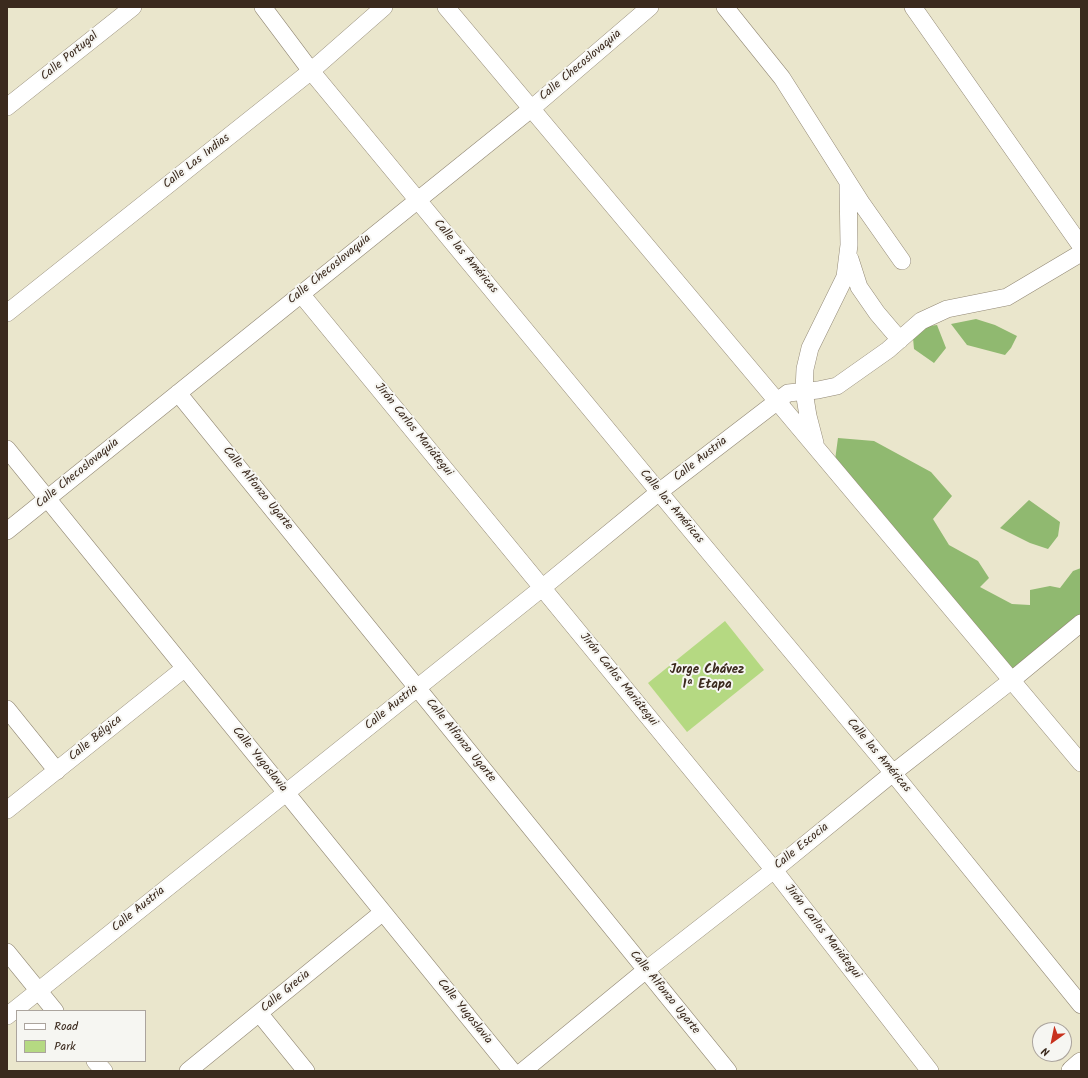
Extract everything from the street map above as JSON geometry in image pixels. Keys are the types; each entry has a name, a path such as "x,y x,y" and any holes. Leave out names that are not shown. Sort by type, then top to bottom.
{"street":[{"name":"Calle Portugal","path":"7,108 133,7"},
{"name":"Calle las Américas","path":"263,7 311,71 893,773 1081,1005"},
{"name":"Calle Las Indias","path":"7,313 311,71 384,7"},
{"path":"446,7 1081,763"},
{"name":"Calle Checoslovaquia","path":"7,530 417,199 531,109 650,7"},
{"path":"725,7 782,78 848,182 902,261"},
{"path":"913,7 1081,246"},
{"path":"816,447 808,416 804,391 805,369 810,348 846,277 848,253 848,182"},
{"path":"848,253 859,287 877,313 900,340"},
{"name":"Calle Austria","path":"7,1016 542,588 659,492 788,393 837,386 870,364 921,321 947,309 1007,297 1081,253"},
{"name":"Jirón Carlos Mariátegui","path":"301,294 774,870 930,1071"},
{"name":"Calle Alfonzo Ugarte","path":"178,393 728,1071"},
{"name":"Calle Yugoslavia","path":"7,449 512,1071"},
{"name":"Calle Escocia","path":"523,1071 646,970 774,870 1081,623"},
{"name":"Calle Bélgica","path":"7,810 185,668"},
{"path":"7,709 57,771"},
{"name":"Calle Grecia","path":"188,1071 383,912"},
{"path":"7,952 54,1010"},
{"path":"259,1013 306,1071"},
{"path":"97,1062 104,1071"},
{"path":"1072,1071 1081,1063"}],"green space":[{"path":"976,319 995,325 1017,336 1011,348 1005,355 967,345 951,324"},
{"path":"937,325 946,348 934,363 914,349 913,338 921,327"},
{"path":"838,438 874,441 931,472 952,496 933,519 949,545 978,561 989,578 980,587 1012,604 1030,605 1030,590 1050,586 1060,588 1073,571 1081,568 1081,621 1012,680 835,460"},
{"path":"1029,500 1060,522 1058,536 1048,549 1030,543 1000,528"},
{"path":"725,621 764,670 687,732 648,683"}],"district":[{"name":"Jorge Chávez 1ª Etapa","path":"707,678"}]}
